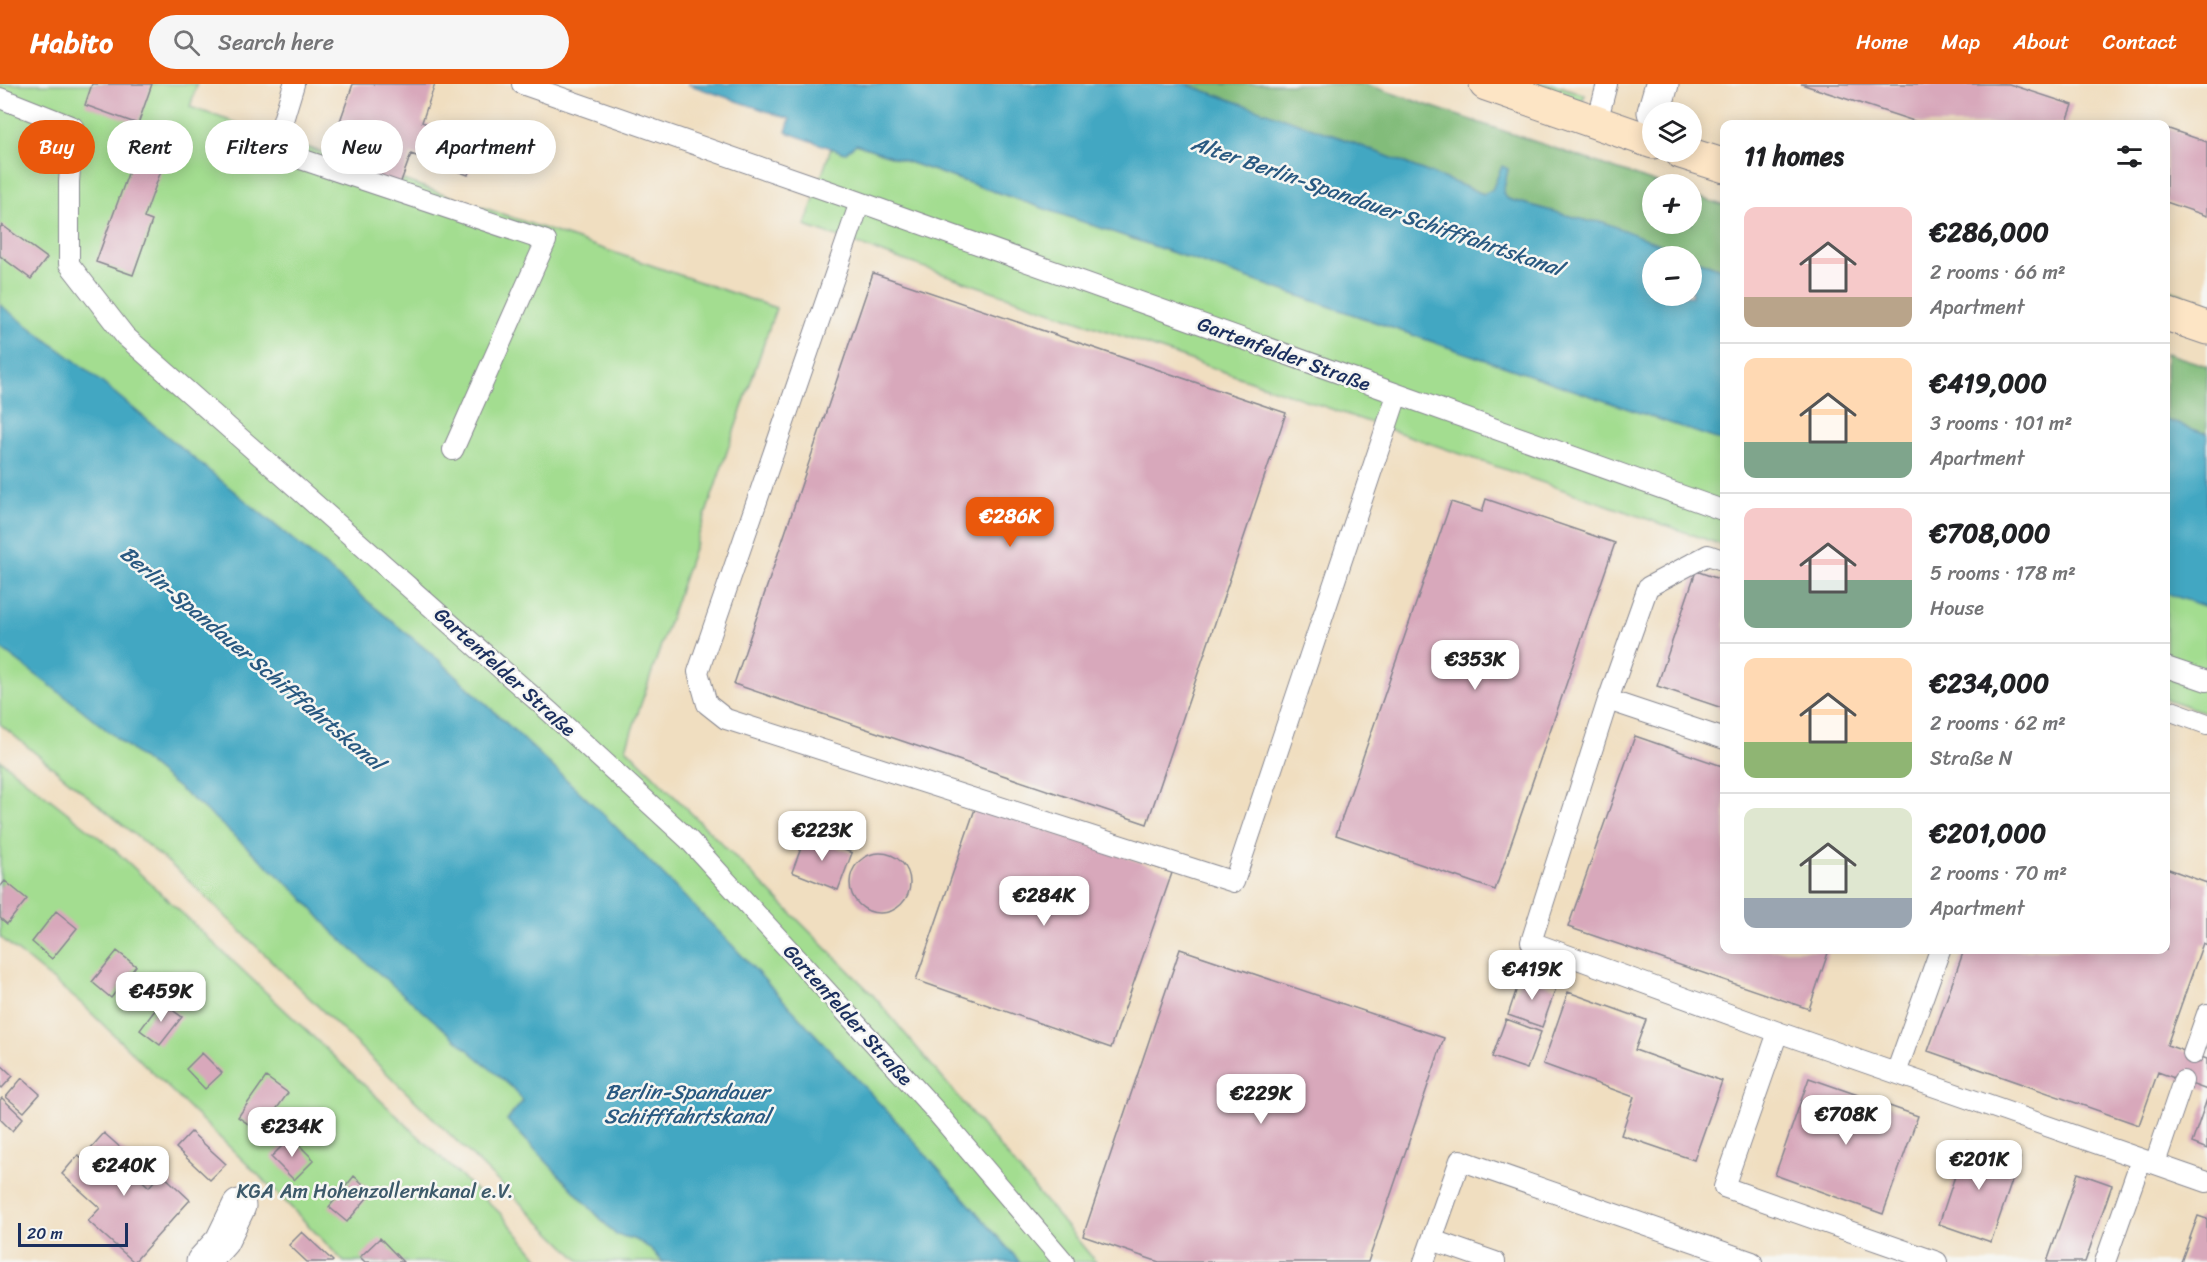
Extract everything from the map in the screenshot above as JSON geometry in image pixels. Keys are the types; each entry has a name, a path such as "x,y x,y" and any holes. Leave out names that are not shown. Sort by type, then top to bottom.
{"main road":[{"path":"1486,84 1597,122 1642,127"},
{"path":"1702,159 1720,164"},
{"path":"2170,315 2207,328"}],"street":[{"path":"1658,102 1662,84"},
{"path":"202,1262 222,1241 239,1206"}],"lane":[{"path":"294,84 274,150 546,241 453,450"},
{"name":"Gartenfelder Straße","path":"522,84 1720,509"},
{"path":"1597,122 1607,84"},
{"name":"Gartenfelder Straße","path":"0,98 73,127 69,182 69,264 125,336 541,704 690,840 933,1108 1064,1262"},
{"path":"851,199 698,672 707,704 726,719 1234,882 1397,395"},
{"path":"1720,559 1708,555 1648,587 1608,700 1531,942 1778,1032 2207,1182"},
{"path":"2170,668 2207,681"},
{"path":"1608,700 1720,737"},
{"path":"2170,710 2207,724"},
{"path":"1896,1073 1939,954"},
{"path":"2193,1054 2207,1014"},
{"path":"1778,1032 1724,1187 1938,1262"},
{"path":"2105,1262 2183,1081"},
{"path":"1424,1262 1460,1160 1752,1262"},
{"path":"1432,1240 1495,1262"}],"green space":[{"path":"0,84 197,84 190,107 228,120 205,120 205,174 309,174 309,148 321,152 321,174 385,174 776,308 626,748 872,994 1096,1262 1020,1262 897,1122 731,944 603,814 439,660 83,367 0,305"},
{"path":"1185,84 1365,84 1642,178 1642,234 1702,234 1702,198 1720,204 1720,269 1702,262 1702,246 1663,246 1603,222 1588,221 1508,199 1503,193 1508,169 1502,167 1492,190 1484,194 1341,138"},
{"path":"1531,84 1554,84 1585,95 1582,102"},
{"path":"855,144 1720,440 1720,544 805,226 831,148 845,153"},
{"path":"2170,290 2207,303 2207,310 2170,297"},
{"path":"2170,354 2207,366 2207,434 2170,421"},
{"path":"2170,594 2207,607 2207,713 2170,700"},
{"path":"0,648 71,701 208,812 300,895 333,932 517,1091 523,1101 507,1120 616,1235 642,1243 663,1262 581,1262 181,873 0,724"},
{"name":"KGA Am Hohenzollernkanal e.V.","path":"0,760 115,850 501,1214 542,1262 344,1262 281,1197 82,1004 0,937"}],"water":[{"name":"Alter Berlin-Spandauer Schifffahrtskanal","path":"687,84 1185,84 1341,138 1483,194 1492,190 1502,166 1508,169 1503,193 1508,199 1588,221 1603,222 1664,246 1642,246 1642,306 1702,306 1702,262 1720,269 1720,440 856,144 845,153 786,132 790,119"},
{"name":"Berlin-Spandauer Schifffahrtskanal","path":"0,305 83,367 439,660 603,814 731,944 897,1122 1020,1262 663,1262 642,1243 616,1235 507,1120 523,1101 516,1091 368,964 333,932 300,895 208,812 71,701 0,648"},
{"path":"2170,421 2207,434 2207,607 2170,594"}],"building":[{"path":"92,84 152,84 139,120 127,120 85,105"},
{"path":"353,84 435,84 423,120 415,120 415,155 411,154 399,187 362,174 403,174 403,120 340,120"},
{"path":"1801,84 2009,84 2073,105 2067,120 1911,120"},
{"path":"2170,129 2207,142 2207,216 2170,203"},
{"path":"128,174 160,174 144,218 152,221 133,275 96,262"},
{"path":"2,225 47,258 31,279 0,256 0,228"},
{"path":"873,273 1286,413 1147,824 734,684"},
{"path":"1486,499 1615,543 1495,890 1336,835 1451,502 1482,512"},
{"path":"1696,571 1720,579 1720,707 1657,686"},
{"path":"1635,736 1720,765 1720,954 1828,954 1809,1009 1568,927"},
{"path":"976,806 1172,873 1111,1048 916,980"},
{"path":"806,835 852,853 838,890 792,872"},
{"path":"880,853 897,858 905,866 910,883 905,900 897,908 880,913 863,908 855,900 850,883 855,866 863,858"},
{"path":"2170,869 2207,883 2207,945 2203,943 2167,1045 2207,1059 2207,1090 2158,1072 2139,1125 1928,1051 1963,954 2170,954"},
{"path":"5,881 27,899 7,924 0,918 0,887"},
{"path":"56,911 77,928 52,959 32,942"},
{"path":"1180,949 1444,1038 1368,1262 1159,1262 1083,1236"},
{"path":"117,951 136,966 111,998 92,982"},
{"path":"1521,976 1556,988 1542,1027 1508,1015"},
{"path":"1568,992 1646,1020 1635,1050 1722,1081 1694,1160 1621,1135 1634,1097 1543,1064"},
{"path":"161,1002 182,1017 160,1045 140,1030"},
{"path":"1506,1019 1541,1032 1527,1069 1492,1057"},
{"path":"202,1053 222,1073 205,1089 186,1069"},
{"path":"0,1064 13,1076 2,1088 0,1086"},
{"path":"266,1077 288,1093 260,1132 238,1117"},
{"path":"22,1078 40,1094 24,1112 6,1097"},
{"path":"1809,1078 1918,1116 1883,1214 1775,1175"},
{"path":"2,1098 23,1118 12,1131 0,1119 0,1100"},
{"path":"2207,1099 2207,1149 2192,1143"},
{"path":"191,1132 226,1164 210,1180 176,1148"},
{"path":"104,1133 140,1165 133,1172 149,1187 161,1173 190,1200 134,1262 88,1221 100,1208 62,1174 78,1155 82,1158"},
{"path":"291,1137 314,1160 294,1180 271,1157"},
{"path":"1967,1140 2020,1158 1991,1242 1939,1224"},
{"path":"2078,1173 2112,1185 2085,1262 2047,1262"},
{"path":"354,1176 372,1192 347,1222 329,1207"},
{"path":"2198,1216 2207,1219 2207,1262 2181,1262"},
{"path":"302,1232 333,1261 307,1262 289,1245"},
{"path":"380,1238 403,1262 365,1262 360,1257"}]}
